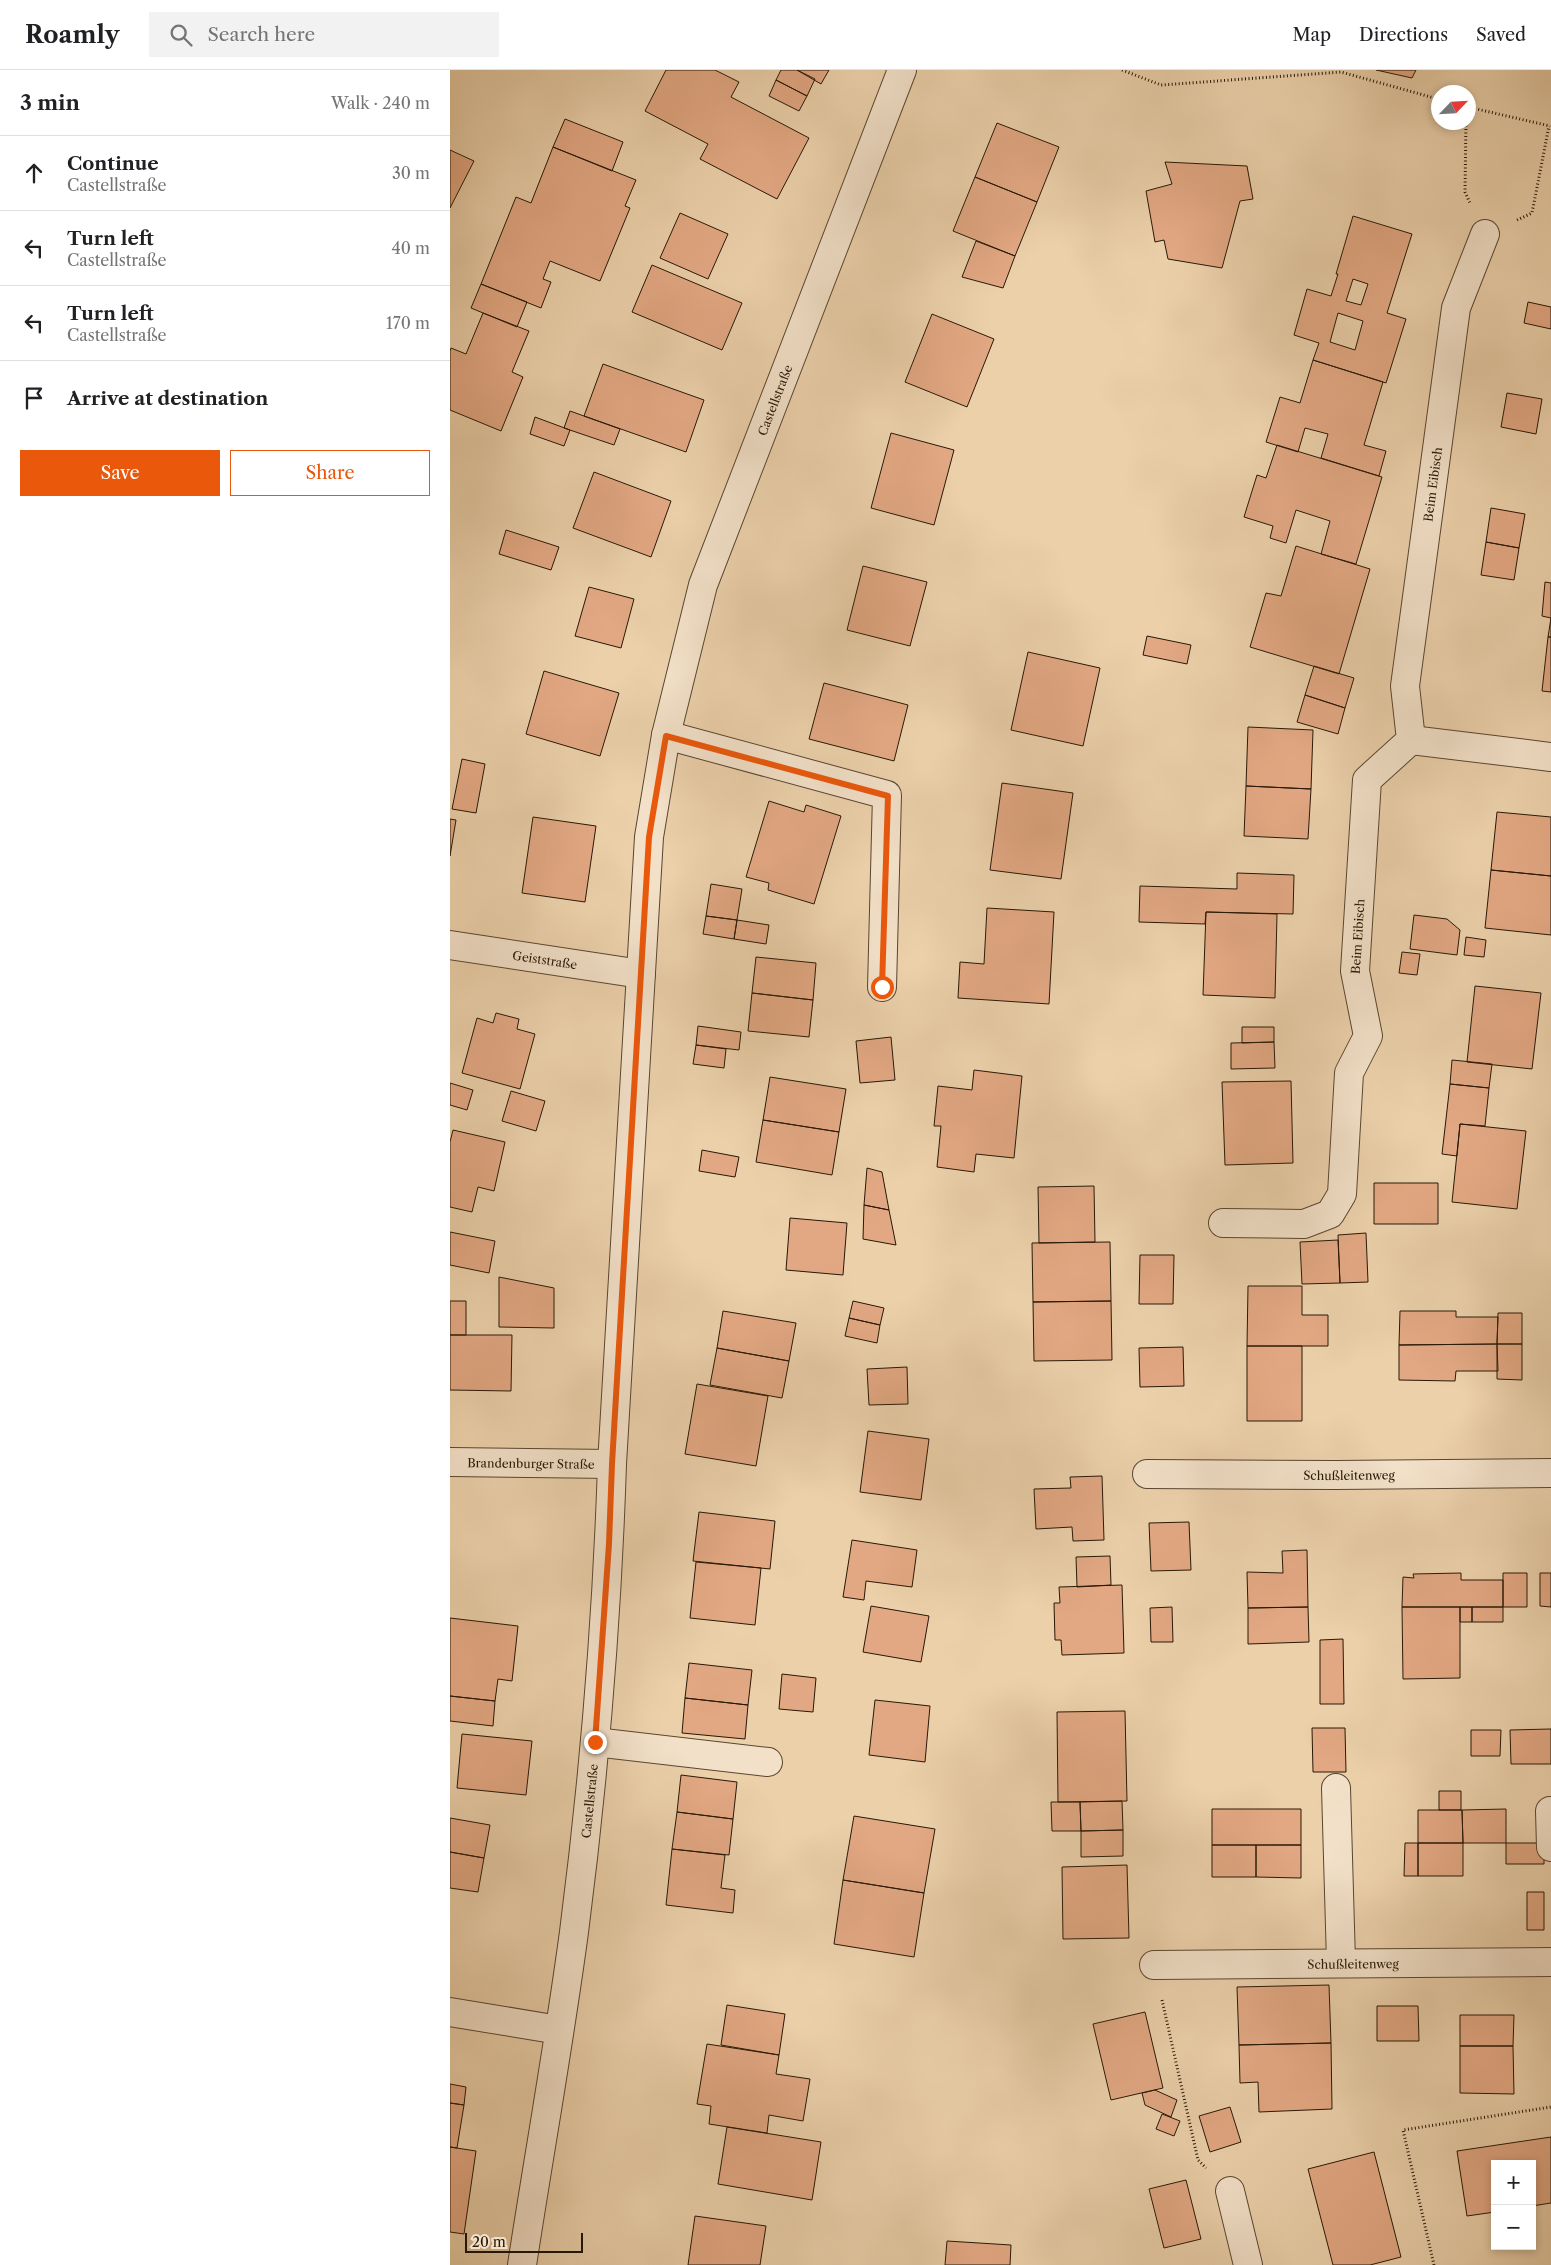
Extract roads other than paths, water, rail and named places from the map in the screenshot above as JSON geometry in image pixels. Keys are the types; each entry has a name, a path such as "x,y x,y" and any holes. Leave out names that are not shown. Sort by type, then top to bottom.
{"street":[{"name":"Castellstraße","path":"522,2265 574,1933 595,1742 609,1544 612,1464 649,837 666,736 703,585 902,70"},
{"name":"Beim Eibisch","path":"1223,1222 1304,1224 1330,1214 1342,1194 1349,1073 1368,1036 1356,971 1367,780 1412,740 1405,686 1456,308 1484,234"},
{"path":"666,736 888,796 882,987"},
{"path":"1412,740 1551,757"},
{"name":"Geiststraße","path":"450,945 641,974"},
{"name":"Brandenburger Straße","path":"450,1462 612,1464"},
{"name":"Schußleitenweg","path":"1147,1474 1551,1473"},
{"path":"595,1742 768,1762"},
{"path":"1336,1788 1341,1962"},
{"path":"1550,1811 1551,1847"},
{"name":"Schußleitenweg","path":"1154,1965 1341,1962 1551,1962"},
{"path":"450,2012 559,2030"},
{"path":"1230,2192 1248,2265"}]}
